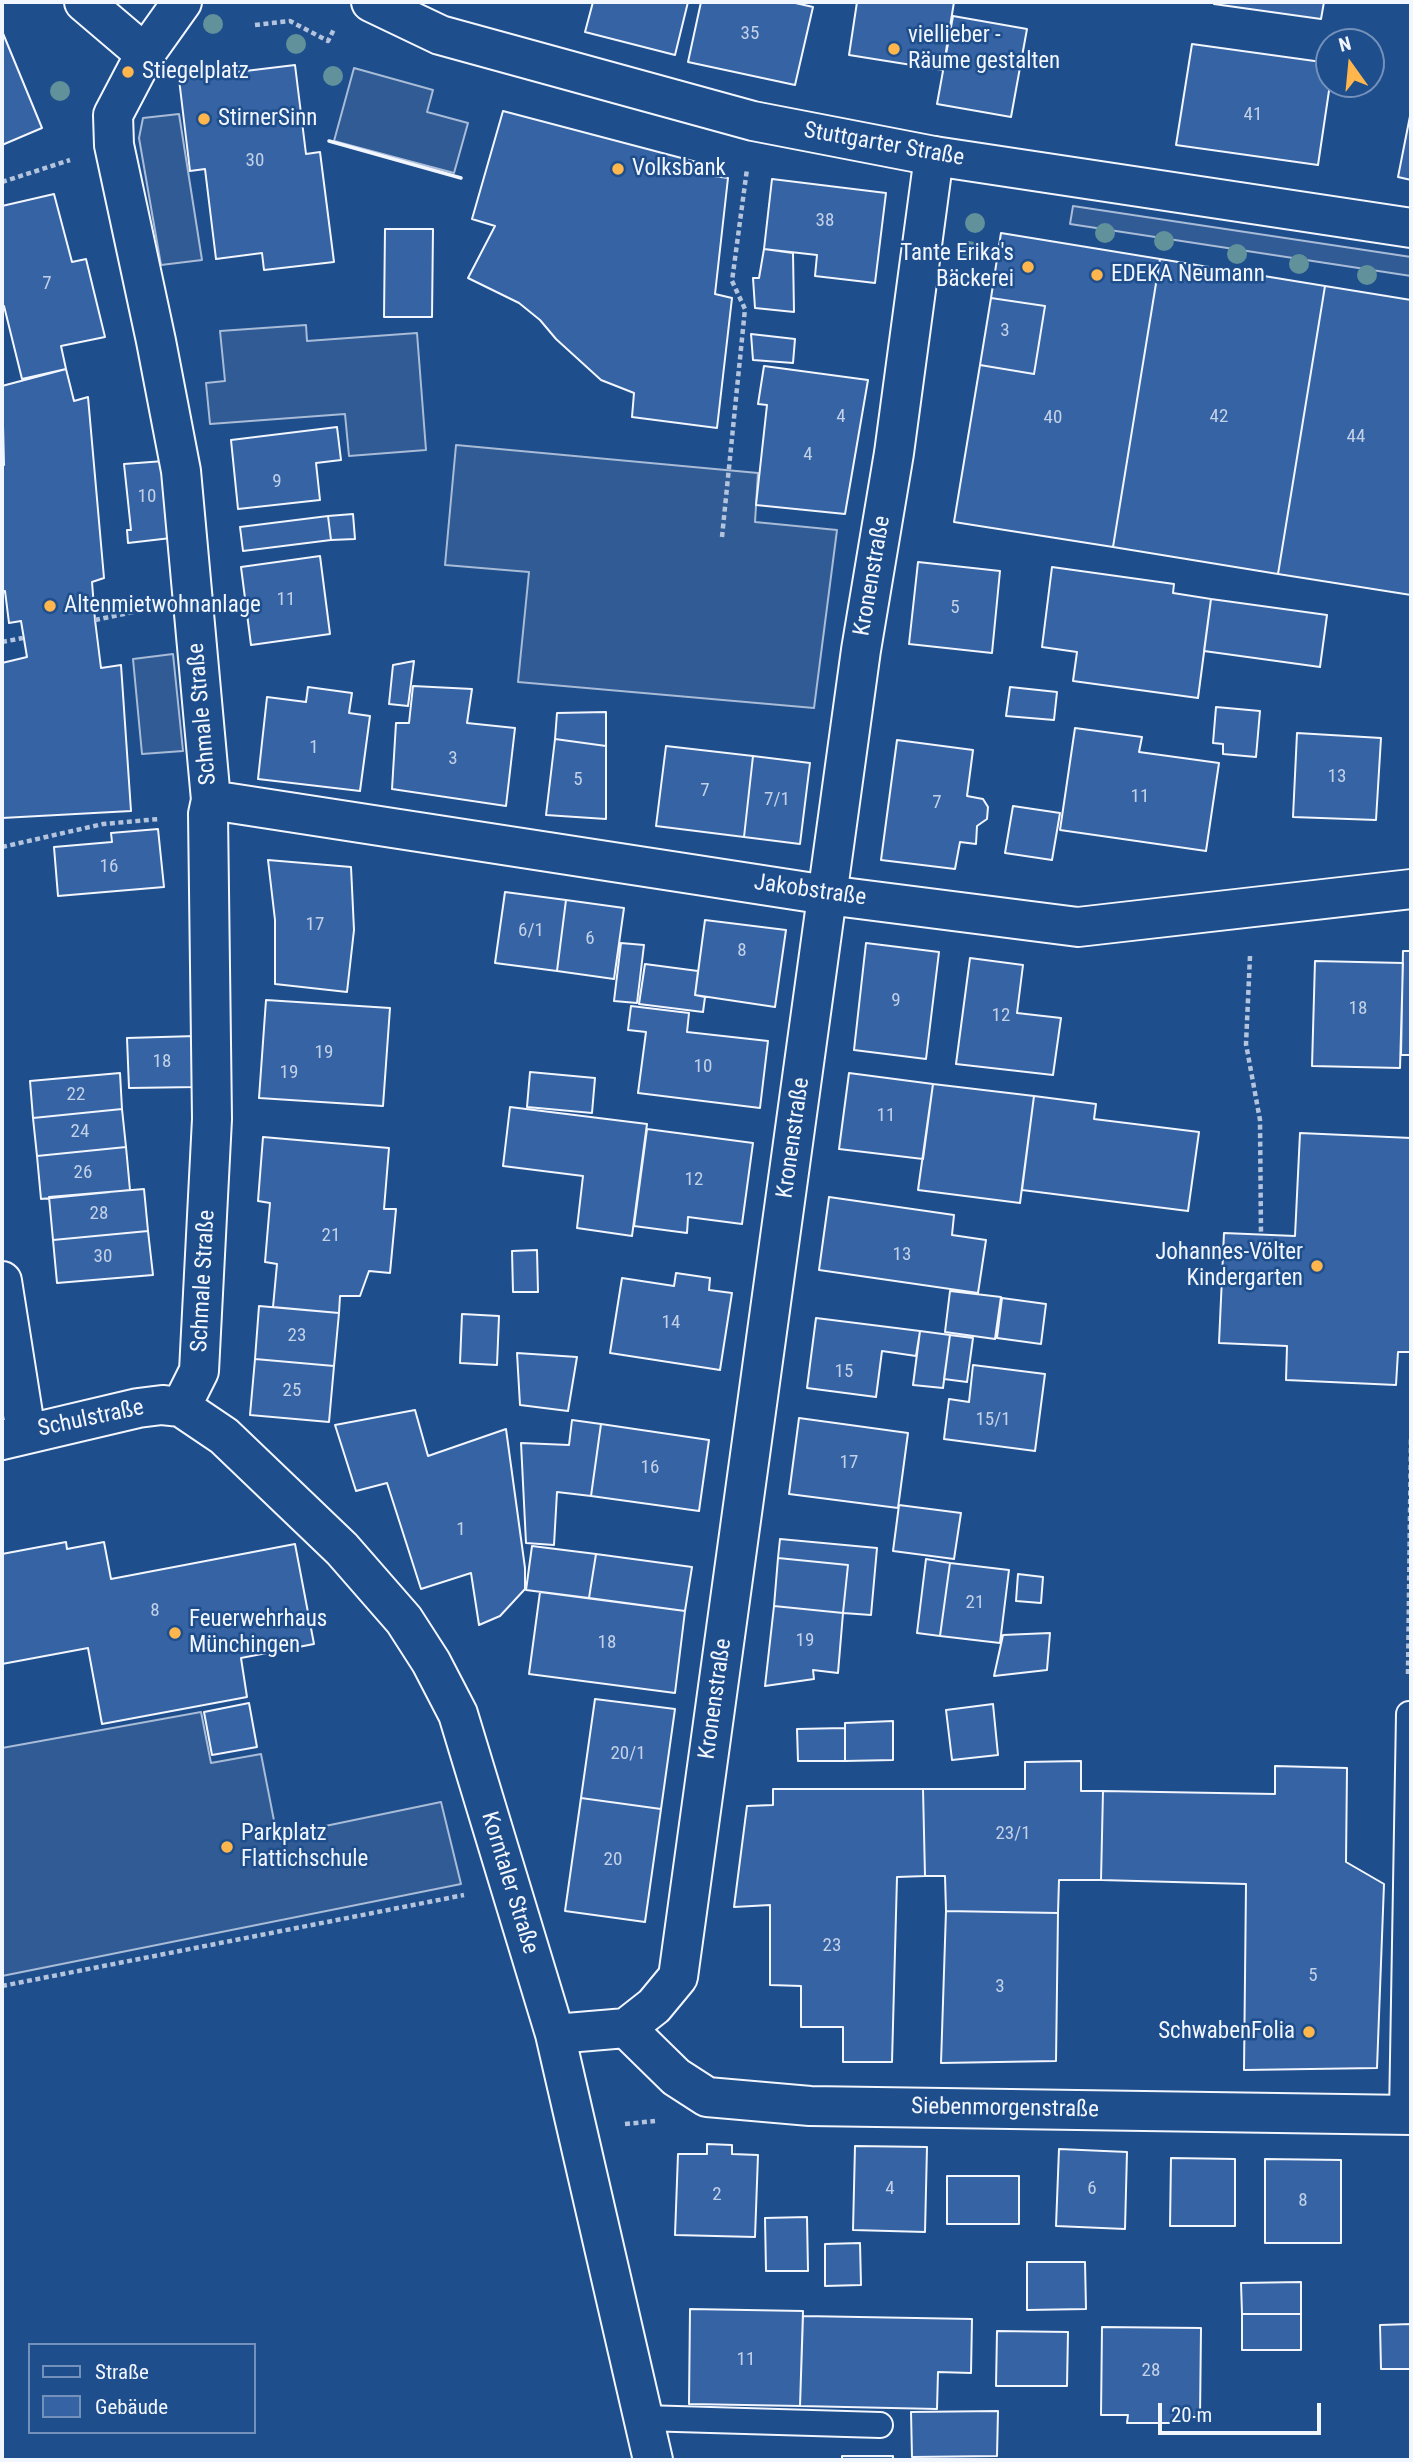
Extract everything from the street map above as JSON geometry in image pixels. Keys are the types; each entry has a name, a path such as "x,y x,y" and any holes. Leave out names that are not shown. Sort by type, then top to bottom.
{"street":[{"path":"84,2 145,54"},
{"name":"Schmale Straße","path":"181,1407 199,1371 212,1119 209,807 181,471 114,145 113,116 145,54 182,2"},
{"name":"Stuttgarter Straße","path":"371,2 440,35 753,121 934,156 1411,228"},
{"name":"Kronenstraße","path":"626,2028 654,2006 678,1977 861,650 894,453 934,156"},
{"name":"Jakobstraße","path":"209,807 827,895 1078,927 1411,889"},
{"path":"2,1281 14,1437"},
{"name":"Schulstraße","path":"14,1437 138,1408 162,1405 181,1407"},
{"name":"Korntaler Straße","path":"181,1407 224,1436 342,1549 404,1620 431,1662 458,1714 555,2034 653,2460"},
{"path":"555,2034 626,2028"},
{"name":"Siebenmorgenstraße","path":"626,2028 676,2077 707,2097 810,2106 1406,2115"}],"lane":[{"path":"1406,2115 1409,1714"},
{"path":"643,2418 880,2425"}],"path":[{"path":"255,25 290,21 328,41 334,28"},
{"path":"722,537 746,309 732,281 753,121"},
{"path":"2,182 18,177"},
{"path":"2,642 23,638"},
{"path":"2,847 103,824 209,807"},
{"path":"1249,980 1246,1044 1260,1120 1261,1235"},
{"path":"1409,1714 1411,1436"},
{"path":"2,1986 509,1885"}],"shaded area":[{"path":"354,68 433,90 427,112 468,123 454,173 334,141"},
{"path":"179,114 202,260 161,265 139,138 143,118"},
{"path":"1073,206 1411,257 1411,276 1070,224"},
{"path":"306,325 307,341 417,333 426,450 349,456 345,414 210,424 206,383 225,381 220,331"},
{"path":"456,445 758,473 755,522 837,530 814,708 518,682 529,572 445,565"},
{"path":"173,654 183,751 142,754 133,659"},
{"name":"Parkplatz Flattichschule","path":"201,1712 211,1763 261,1754 277,1836 441,1802 461,1884 2,1976 2,1748"}],"building":[{"path":"593,2 688,2 675,55 585,32"},
{"path":"701,2 791,2 813,7 795,85 688,62"},
{"path":"857,2 954,2 943,70 849,55"},
{"path":"1214,2 1324,2 1321,19"},
{"path":"953,16 1027,29 1011,117 937,104"},
{"path":"2,31 42,128 2,145"},
{"path":"1192,44 1315,61 1315,98 1328,98 1318,165 1176,145"},
{"path":"295,65 306,154 320,152 334,262 264,270 262,253 216,259 205,169 190,171 179,79"},
{"path":"503,111 708,165 706,175 728,178 715,294 732,298 717,428 632,417 634,393 601,380 519,303 468,278 495,226 472,219"},
{"path":"1411,111 1411,180 1398,177"},
{"path":"772,179 886,193 875,283 815,276 817,255 764,249"},
{"path":"54,194 72,262 86,259 105,337 61,346 66,369 22,379 2,306 2,206"},
{"path":"385,229 433,229 432,317 384,317"},
{"path":"1001,233 1160,259 1113,547 954,522 980,365 1034,374 1045,306 991,298"},
{"path":"764,249 793,253 794,312 755,308 753,278 759,278"},
{"path":"1160,259 1325,286 1278,574 1113,547"},
{"path":"1325,286 1411,300 1411,595 1278,574"},
{"path":"991,298 1045,306 1034,374 980,365"},
{"path":"751,334 795,339 793,363 753,360"},
{"path":"764,366 868,380 845,514 756,505 767,405 758,404"},
{"name":"Altenmietwohnanlage","path":"66,369 74,401 88,397 104,578 92,582 95,620 101,668 121,665 131,811 2,818 2,663 27,657 21,621 9,623 5,591 2,592 2,386"},
{"path":"337,427 341,460 316,463 320,500 238,509 231,440"},
{"path":"164,461 171,538 128,543 127,530 131,530 124,464"},
{"path":"353,514 355,539 331,540 328,516"},
{"path":"328,516 331,540 243,551 240,527"},
{"path":"320,556 330,634 251,645 241,567"},
{"path":"918,562 1000,571 992,653 909,644"},
{"path":"1052,567 1174,584 1173,593 1211,599 1198,698 1073,681 1077,652 1042,647"},
{"path":"1211,599 1327,615 1320,667 1204,651"},
{"path":"414,661 408,706 389,704 393,665"},
{"path":"413,686 472,689 467,723 515,728 506,806 392,789 396,723 409,723"},
{"path":"308,687 352,693 349,713 370,716 360,791 258,779 267,697 306,702"},
{"path":"1010,687 1057,692 1054,720 1006,716"},
{"path":"1216,707 1260,711 1256,757 1223,754 1223,744 1213,743"},
{"path":"606,712 606,746 555,739 557,713"},
{"path":"1075,728 1142,737 1139,752 1219,763 1206,851 1060,830"},
{"path":"1297,733 1381,738 1376,820 1293,817"},
{"path":"555,739 606,746 606,819 546,815"},
{"path":"897,740 973,750 967,796 983,799 988,807 987,819 977,826 976,844 960,842 955,869 881,860"},
{"path":"666,746 753,756 744,837 656,826"},
{"path":"753,756 810,763 800,844 744,837"},
{"path":"1013,806 1060,813 1052,860 1005,853"},
{"path":"158,829 164,887 58,896 54,847 112,842 111,833"},
{"path":"268,860 351,867 354,930 347,992 275,984 275,920"},
{"path":"505,892 566,900 557,971 495,963"},
{"path":"566,900 624,908 614,979 557,971"},
{"path":"705,920 786,930 775,1007 695,995"},
{"path":"621,943 644,945 637,1003 614,1001"},
{"path":"866,943 939,952 926,1059 854,1050"},
{"path":"1403,951 1411,951 1411,1055 1401,1055"},
{"path":"970,958 1023,965 1017,1013 1061,1018 1053,1075 956,1064"},
{"path":"1315,961 1403,963 1400,1068 1312,1066"},
{"path":"645,964 698,971 695,995 705,997 703,1012 639,1004"},
{"path":"266,1000 390,1008 383,1106 259,1098"},
{"path":"631,1006 689,1013 687,1032 768,1041 760,1108 638,1093 646,1032 628,1030"},
{"path":"196,1036 197,1087 129,1088 127,1038"},
{"path":"530,1072 595,1078 592,1113 527,1107"},
{"path":"120,1073 122,1109 33,1118 30,1081"},
{"path":"849,1073 933,1084 923,1159 839,1149"},
{"path":"933,1084 1034,1096 1020,1203 918,1190"},
{"path":"1034,1096 1096,1104 1094,1119 1199,1132 1188,1211 1022,1190"},
{"path":"510,1107 647,1124 632,1236 577,1228 583,1176 503,1166"},
{"path":"122,1109 126,1147 37,1156 33,1118"},
{"path":"647,1129 753,1143 742,1224 688,1217 687,1233 634,1226"},
{"name":"Johannes-Völter Kindergarten","path":"1300,1133 1411,1138 1411,1352 1398,1352 1396,1385 1286,1380 1287,1346 1219,1343 1224,1233 1295,1236"},
{"path":"263,1137 389,1148 384,1209 396,1209 390,1273 369,1271 360,1296 340,1296 339,1313 273,1307 277,1264 265,1262 270,1203 258,1201"},
{"path":"126,1147 130,1190 41,1199 37,1156"},
{"path":"144,1189 148,1231 53,1240 49,1197"},
{"path":"829,1197 954,1215 952,1235 986,1240 978,1293 819,1270"},
{"path":"148,1231 153,1275 57,1283 53,1240"},
{"path":"537,1250 538,1292 513,1292 512,1251"},
{"path":"676,1273 710,1278 709,1290 732,1293 720,1370 610,1353 622,1278 674,1286"},
{"path":"950,1291 1001,1297 995,1339 945,1332"},
{"path":"1002,1298 1046,1304 1041,1344 997,1338"},
{"path":"259,1306 339,1313 334,1366 255,1359"},
{"path":"462,1314 499,1316 497,1365 460,1363"},
{"path":"816,1318 920,1331 916,1356 882,1351 876,1397 807,1388"},
{"path":"920,1331 950,1335 943,1388 913,1385"},
{"path":"950,1335 973,1338 967,1382 944,1379"},
{"path":"517,1353 577,1357 568,1411 520,1405"},
{"path":"255,1359 334,1366 329,1422 250,1415"},
{"path":"973,1365 1045,1374 1035,1451 944,1439 949,1399 969,1402"},
{"path":"415,1410 428,1456 506,1429 525,1568 525,1589 500,1616 479,1625 471,1573 421,1589 387,1483 356,1491 335,1425"},
{"path":"799,1418 908,1433 898,1508 789,1494"},
{"path":"572,1420 601,1424 591,1496 557,1492 554,1545 526,1543 521,1443 569,1445"},
{"path":"601,1424 709,1440 699,1511 591,1496"},
{"path":"899,1505 961,1513 954,1559 893,1551"},
{"path":"780,1539 877,1548 871,1615 843,1613 848,1565 778,1558"},
{"path":"66,1542 67,1549 104,1542 111,1579 295,1544 314,1644 241,1658 247,1697 102,1724 88,1648 2,1664 2,1554"},
{"path":"532,1546 596,1554 589,1598 526,1590"},
{"path":"596,1554 692,1567 685,1611 589,1598"},
{"path":"778,1558 848,1565 843,1613 774,1606"},
{"path":"926,1559 950,1563 940,1636 917,1633"},
{"path":"950,1563 1009,1570 1000,1643 940,1636"},
{"path":"1018,1574 1043,1577 1041,1603 1016,1601"},
{"path":"540,1592 685,1611 675,1693 529,1674"},
{"path":"774,1606 843,1613 838,1673 813,1670 814,1679 765,1686"},
{"path":"1050,1633 1047,1670 994,1676 1003,1635"},
{"path":"595,1699 675,1709 661,1809 581,1798"},
{"path":"249,1703 257,1747 212,1755 204,1712"},
{"path":"993,1704 998,1755 952,1760 946,1710"},
{"path":"893,1721 893,1760 845,1761 845,1723"},
{"path":"845,1728 845,1761 798,1761 797,1729"},
{"path":"1081,1761 1081,1791 1103,1791 1101,1880 1059,1880 1058,1913 946,1911 945,1876 925,1876 923,1789 1025,1789 1025,1762"},
{"path":"1275,1766 1347,1768 1346,1862 1384,1884 1377,2068 1244,2070 1246,1884 1101,1880 1103,1791 1275,1794"},
{"path":"773,1789 923,1789 925,1876 897,1877 892,2062 843,2062 843,2027 801,2027 801,1986 770,1985 770,1905 734,1907 747,1806 773,1805"},
{"path":"581,1798 661,1809 645,1922 565,1911"},
{"path":"946,1911 1058,1913 1056,2061 941,2063"},
{"path":"707,2144 732,2145 732,2154 758,2155 755,2237 675,2235 678,2154 707,2154"},
{"path":"855,2146 927,2147 925,2232 853,2230"},
{"path":"1059,2149 1127,2152 1125,2229 1056,2226"},
{"path":"1171,2158 1235,2159 1235,2226 1170,2226"},
{"path":"1265,2159 1341,2160 1341,2243 1265,2243"},
{"path":"947,2176 1019,2176 1019,2224 947,2224"},
{"path":"807,2217 808,2271 766,2271 765,2218"},
{"path":"860,2243 861,2285 825,2286 825,2244"},
{"path":"1027,2262 1085,2262 1086,2309 1027,2310"},
{"path":"1301,2282 1301,2314 1242,2314 1241,2283"},
{"path":"690,2309 803,2311 800,2406 689,2404"},
{"path":"1242,2314 1301,2314 1301,2350 1242,2350"},
{"path":"803,2316 972,2319 971,2373 938,2372 937,2409 800,2406"},
{"path":"1411,2324 1411,2369 1381,2369 1380,2325"},
{"path":"1102,2327 1201,2328 1200,2417 1175,2417 1175,2423 1127,2423 1128,2415 1101,2415"},
{"path":"997,2331 1068,2332 1067,2386 996,2386"},
{"path":"998,2411 997,2456 912,2457 911,2412"},
{"path":"842,2456 893,2456 893,2460 842,2460"}],"wall":[{"path":"329,141 461,178"}],"place":[{"name":"viellieber - Räume gestalten","path":"894,49"},
{"name":"Stiegelplatz","path":"128,72"},
{"name":"StirnerSinn","path":"204,119"},
{"name":"Volksbank","path":"618,169"},
{"name":"Tante Erika's Bäckerei","path":"1028,267"},
{"name":"EDEKA Neumann","path":"1097,275"},
{"name":"Altenmietwohnanlage","path":"50,606"},
{"name":"Johannes-Völter Kindergarten","path":"1317,1266"},
{"name":"Feuerwehrhaus Münchingen","path":"175,1633"},
{"name":"Parkplatz Flattichschule","path":"227,1847"},
{"name":"SchwabenFolia","path":"1309,2032"}]}
